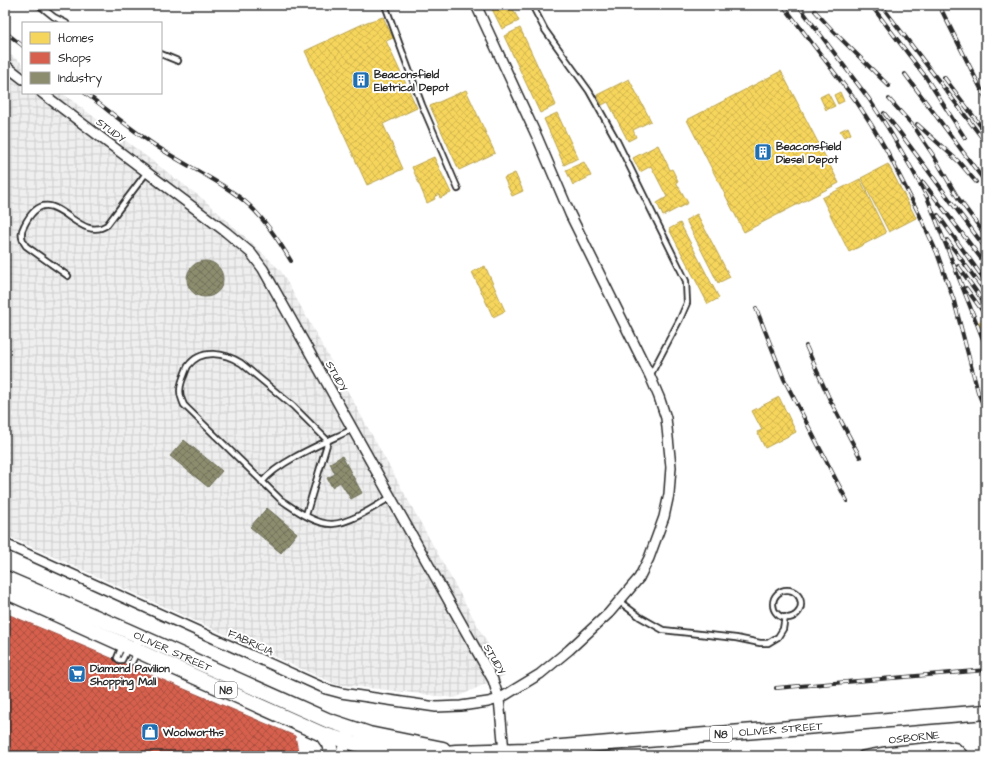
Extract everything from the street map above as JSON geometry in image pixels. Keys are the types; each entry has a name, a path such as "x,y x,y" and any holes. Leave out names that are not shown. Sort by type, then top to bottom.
{"highway":[{"name":"OLIVER STREET","path":"5,578 132,644 322,734 348,735 456,752"},
{"name":"OLIVER STREET","path":"5,591 132,644 327,720 348,735 375,749 402,755 504,751 986,712"},
{"path":"322,734 329,744 332,756"}],"street":[{"name":"FABRICIA","path":"5,544 334,691 436,707 478,704 500,698 528,682 550,666 599,623 620,602 639,578 649,558 664,517 669,494 671,467 666,418 650,376 570,214 538,139 476,5"},
{"path":"5,65 22,78"},
{"name":"STUDY","path":"43,94 226,232 251,253 263,269 494,680 500,698 504,751"},
{"path":"341,756 348,735"},
{"name":"OSBORNE","path":"863,756 885,752 946,746 956,748 964,756"}],"lane":[{"path":"39,5 64,22"},
{"path":"385,5 422,105 458,189"},
{"path":"532,5 545,30 589,91 617,141 686,281 687,303 650,376"},
{"path":"162,54 178,61"},
{"path":"68,276 26,246 23,242 21,237 22,230 32,212 38,208 51,206 60,210 84,227 90,229 103,228 107,226 146,172"},
{"path":"328,441 293,406 232,357 210,354 194,360 187,367 180,387 180,396 184,405 281,500 318,521 330,524 351,519 391,498"},
{"path":"262,482 267,476 284,463 353,429"},
{"path":"306,515 328,441"},
{"path":"792,590 799,596 801,605 797,613 789,617 785,617 777,613 774,604 776,596 779,592 792,590"},
{"path":"620,602 640,617 663,630 736,638 760,643 768,643 778,637 783,629 785,617"}],"shaded area":[{"path":"5,51 22,63 22,94 63,94 203,199 281,271 505,675 455,698 335,684 5,535"}],"building: Homes":[{"path":"490,5 511,5 519,21 502,29"},
{"name":"Beaconsfield Eletrical Depot","path":"383,17 393,38 386,41 417,108 383,124 403,169 367,185 305,51 367,22"},
{"path":"520,28 556,105 540,113 504,36"},
{"name":"Beaconsfield Diesel Depot","path":"781,71 839,183 744,232 687,120"},
{"path":"629,79 651,121 633,130 636,137 628,141 608,102 602,105 597,95"},
{"path":"466,90 495,153 459,170 430,106"},
{"path":"840,92 844,101 838,104 834,95"},
{"path":"828,93 835,106 826,110 820,97"},
{"path":"557,113 578,158 564,165 544,119"},
{"path":"848,127 851,134 844,137 840,131"},
{"path":"658,145 670,170 672,169 678,181 676,182 688,203 663,216 657,203 667,197 651,166 640,172 633,158"},
{"path":"434,157 451,193 440,198 439,194 434,197 435,199 427,203 412,167"},
{"path":"584,162 591,176 573,185 566,170"},
{"path":"888,164 916,218 889,232 861,178"},
{"path":"515,173 523,191 512,196 504,178"},
{"path":"860,179 886,233 849,252 822,198"},
{"path":"697,214 730,277 718,283 686,220"},
{"path":"680,223 719,298 708,304 669,229"},
{"path":"485,266 505,311 493,317 472,272"},
{"path":"986,317 986,334 978,323"},
{"path":"779,397 796,432 765,448 757,432 762,430 752,411"}],"building: Shops":[{"name":"Diamond Pavilion Shopping Mall","path":"5,613 295,736 299,756 5,756"}],"building: Industry":[{"path":"209,261 218,266 222,272 222,286 218,292 209,297 201,297 192,292 188,286 187,275 192,266 198,262"},
{"path":"184,440 222,471 208,487 170,456"},
{"path":"342,456 362,493 351,499 340,482 332,487 327,478 335,474 330,463"},
{"path":"267,508 297,533 281,553 250,527"}],"railway":[{"path":"783,5 856,101 871,124 887,151 920,216 937,253 954,301 978,392 986,413"},
{"path":"798,5 869,99 913,171 927,197 986,347"},
{"path":"871,5 925,76 965,138"},
{"path":"881,5 986,143"},
{"path":"939,5 986,99"},
{"path":"815,11 833,31 889,86"},
{"path":"5,32 22,45"},
{"path":"905,74 986,183"},
{"path":"944,77 986,133"},
{"path":"86,94 154,144 175,158 219,183 249,205 267,224 291,261"},
{"path":"889,99 915,128 933,155 958,198 986,236"},
{"path":"884,113 986,249"},
{"path":"917,124 958,161 976,182"},
{"path":"923,182 986,265"},
{"path":"938,215 986,282"},
{"path":"947,240 986,293"},
{"path":"958,266 986,305"},
{"path":"966,288 986,316"},
{"path":"756,308 784,379 847,501"},
{"path":"806,346 829,398 860,457"},
{"path":"776,688 986,670"}],"place":[{"name":"Beaconsfield Eletrical Depot","path":"361,80"},
{"name":"Beaconsfield Diesel Depot","path":"763,152"},
{"name":"Diamond Pavilion Shopping Mall","path":"77,674"},
{"name":"Woolworths","path":"150,732"}]}
